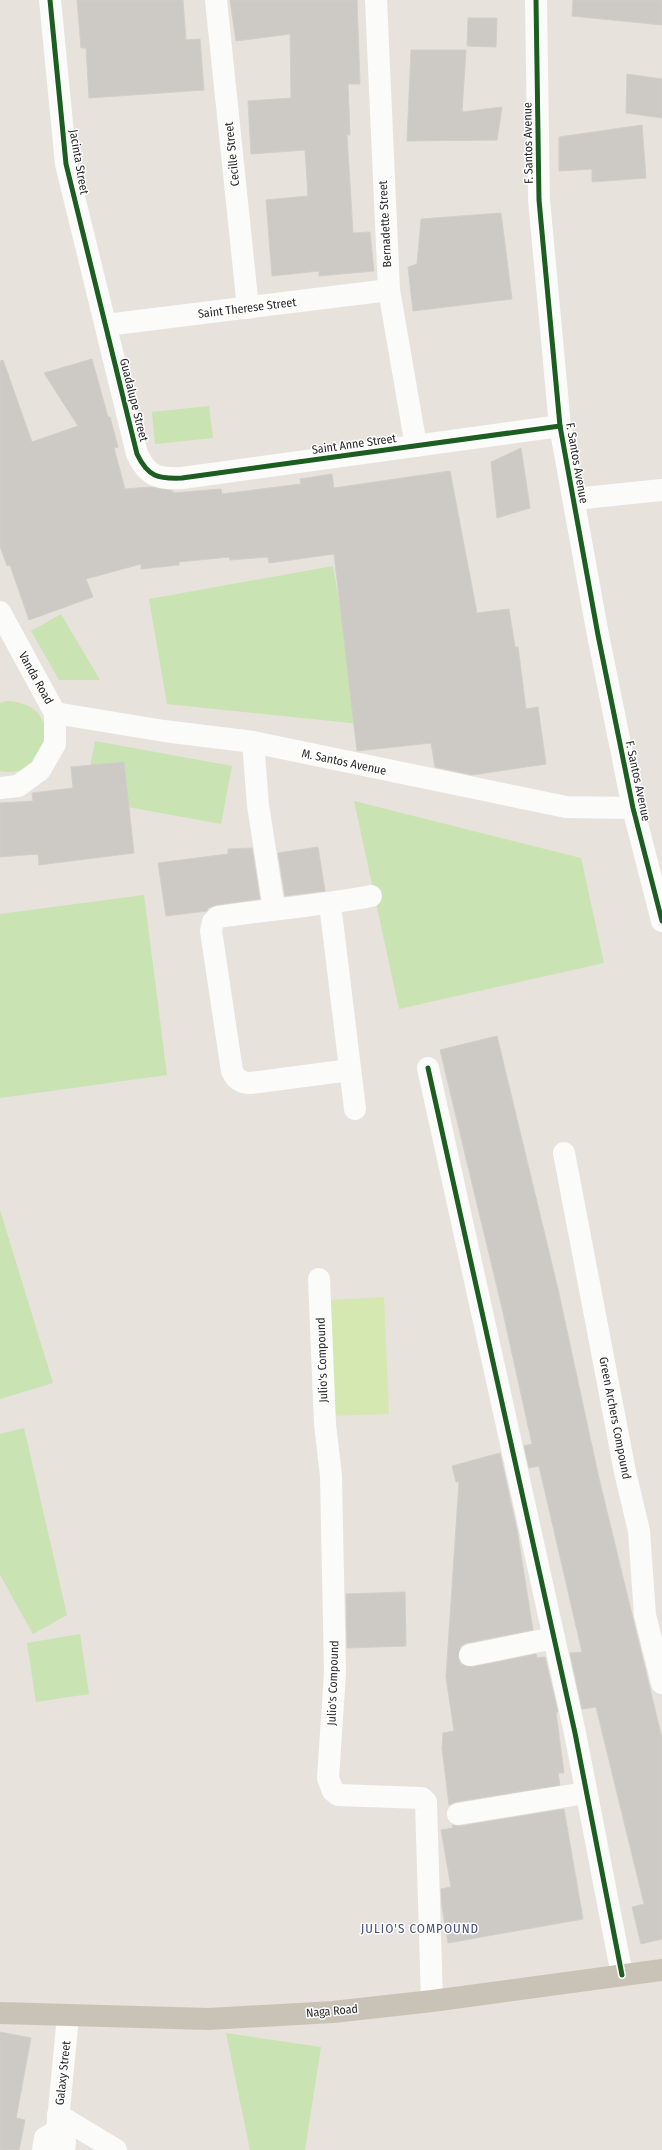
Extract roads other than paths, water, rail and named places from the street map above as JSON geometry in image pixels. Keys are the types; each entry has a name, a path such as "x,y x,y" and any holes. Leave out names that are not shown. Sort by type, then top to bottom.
{"main road":[{"name":"Naga Road","path":"0,2013 208,2019 332,2012 432,2001 662,1970"}],"street":[{"name":"Jacinta Street","path":"50,0 66,164 106,325"},
{"name":"Cecille Street","path":"216,0 248,308"},
{"name":"Bernadette Street","path":"376,0 389,290 416,446"},
{"name":"F. Santos Avenue","path":"536,0 538,200 560,426 598,635 633,808 662,922"},
{"name":"Saint Therese Street","path":"106,325 389,290"},
{"name":"Guadalupe Street","path":"106,325 137,454 143,467 152,475"},
{"name":"Saint Anne Street","path":"152,475 166,479 182,478 560,426"},
{"path":"574,499 662,490"},
{"name":"Vanda Road","path":"0,612 55,713 55,744 40,770 18,786 0,788"},
{"name":"M. Santos Avenue","path":"55,713 164,731 253,742 566,807 633,808"},
{"path":"253,742 258,805 274,909"},
{"path":"350,1070 251,1083 244,1083 238,1080 232,1071 212,931 213,922 218,917 274,909 330,904 371,896"},
{"path":"330,904 355,1109"},
{"path":"428,1068 554,1638 622,1975"},
{"name":"Green Archers Compound","path":"564,1153 624,1472 639,1531 645,1615 662,1683"},
{"name":"Julio's Compound","path":"319,1279 325,1424 331,1476 335,1673 328,1778 333,1791 338,1795 422,1798 426,1802 432,2001"},
{"path":"470,1655 554,1638"},
{"path":"458,1814 585,1793"},
{"name":"Galaxy Street","path":"60,2132 68,2016"},
{"path":"43,2150 45,2138 60,2132 116,2150"}],"district":[{"name":"JULIO'S COMPOUND","path":"420,1928"}]}
